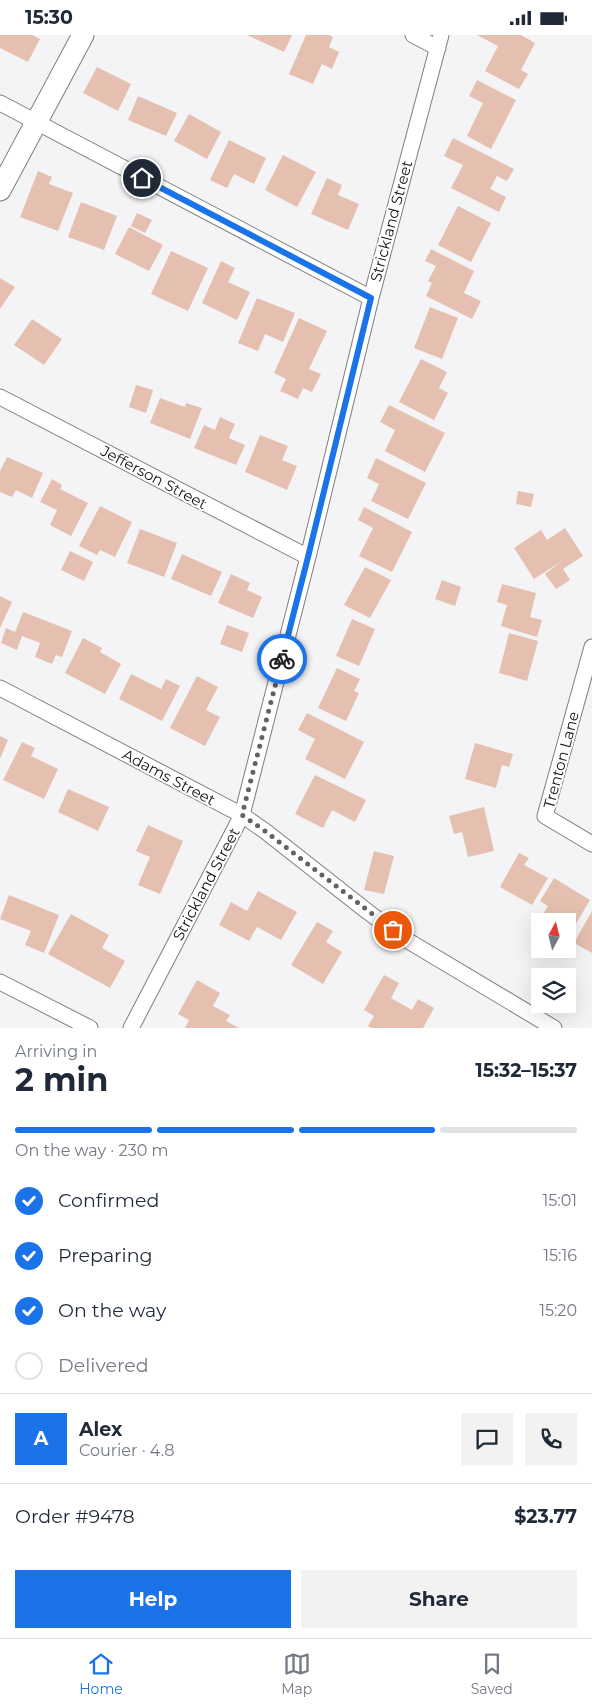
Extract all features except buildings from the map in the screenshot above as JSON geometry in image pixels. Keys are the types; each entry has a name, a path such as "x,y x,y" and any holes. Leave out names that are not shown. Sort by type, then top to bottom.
{"street":[{"path":"0,190 84,35"},
{"path":"412,35 440,42"},
{"name":"Strickland Street","path":"131,1028 242,815 308,557 371,298 440,42"},
{"path":"0,103 371,298"},
{"name":"Jefferson Street","path":"0,397 308,557"},
{"name":"Trenton Lane","path":"592,647 545,816 592,844"},
{"name":"Adams Street","path":"0,688 242,815 405,939 554,1028"},
{"path":"0,981 90,1028"}],"way so far":[{"path":"282,659 242,815 393,930"}],"route":[{"path":"142,178 371,298 282,659"}]}
